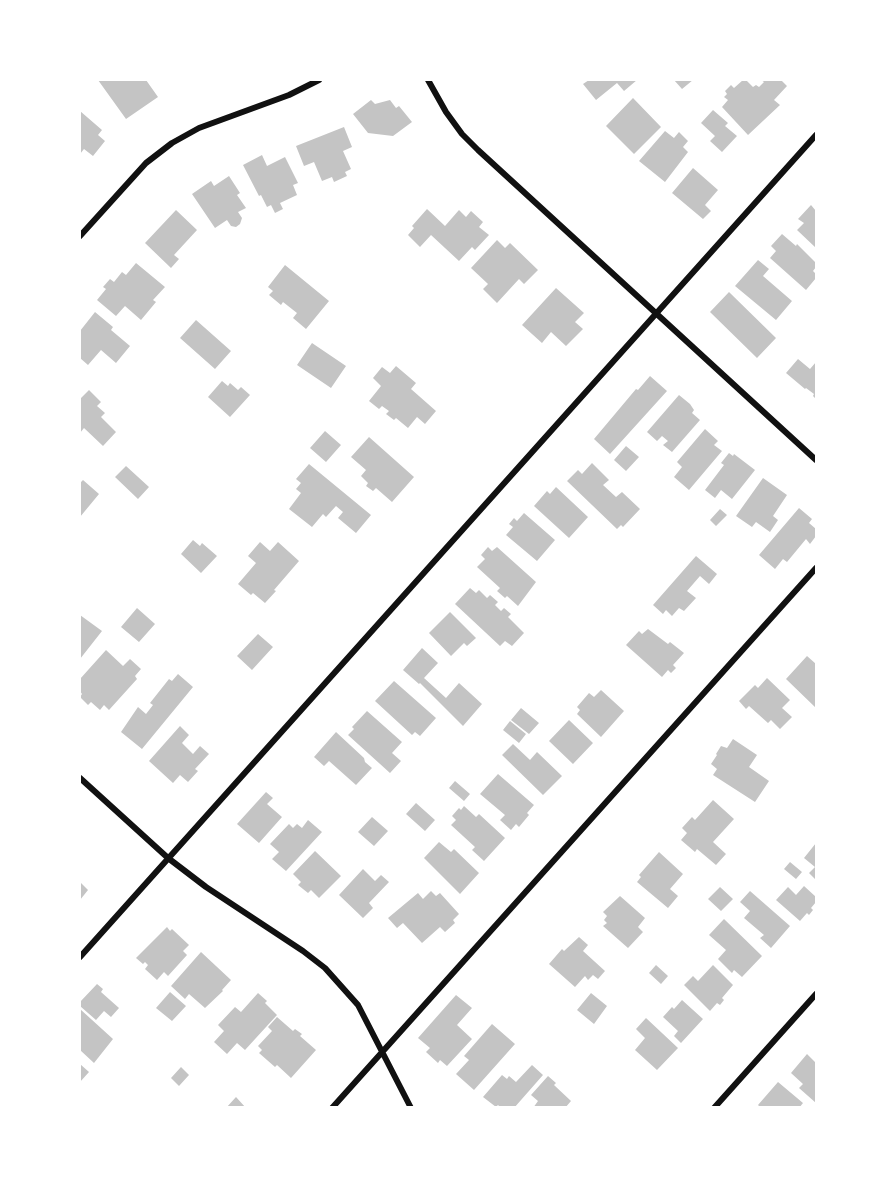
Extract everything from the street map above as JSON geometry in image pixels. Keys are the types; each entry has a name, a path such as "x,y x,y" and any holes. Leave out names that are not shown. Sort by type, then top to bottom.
{"street":[{"path":"80,236 146,163 172,143 199,128 289,95 319,80"},
{"path":"428,80 446,112 462,134 478,150 816,460"},
{"path":"80,957 816,135"},
{"path":"332,1107 816,568"},
{"path":"80,778 168,858 206,887 325,968 358,1005 411,1107"},
{"path":"714,1107 816,993"}],"building":[{"path":"98,80 146,80 158,97 126,119"},
{"path":"589,80 637,80 624,91 617,83 596,100 583,84"},
{"path":"674,80 693,80 682,89"},
{"path":"743,80 753,87 756,85 759,87 764,82 761,80 781,80 787,86 774,100 780,105 748,135 722,107 728,100 724,97 727,94 725,91 731,85 734,88"},
{"path":"633,98 661,127 634,154 606,126"},
{"path":"371,100 375,104 390,100 396,108 399,106 412,122 393,136 368,133 353,114"},
{"path":"713,110 728,123 725,126 737,136 722,152 710,141 715,136 701,123"},
{"path":"80,111 102,130 98,135 105,141 93,156 84,149 80,154"},
{"path":"344,127 352,147 343,151 351,169 345,172 347,176 334,182 332,177 322,181 314,162 304,166 296,146"},
{"path":"665,131 674,138 679,132 688,141 683,147 688,152 665,182 639,161"},
{"path":"262,155 267,166 285,157 298,183 293,185 297,195 280,203 283,209 275,213 271,205 267,207 261,195 259,196 243,165"},
{"path":"693,168 718,190 705,205 711,211 703,219 672,193"},
{"path":"229,176 240,193 237,195 246,208 238,212 242,218 236,227 231,226 227,220 215,228 192,194 211,181 214,186"},
{"path":"811,205 816,211 816,248 797,230 804,223 798,219"},
{"path":"427,209 445,226 459,210 466,217 471,211 483,222 479,227 489,235 475,250 472,247 459,261 431,235 420,247 408,235 414,228 412,226"},
{"path":"176,210 197,230 174,255 179,259 171,268 145,243"},
{"path":"782,234 796,246 797,244 816,263 813,271 816,278 806,290 770,258 776,251 771,246"},
{"path":"497,240 505,248 510,243 538,270 524,284 519,279 497,303 483,289 488,284 471,268"},
{"path":"758,260 769,269 763,276 792,301 776,320 735,286"},
{"path":"136,263 165,287 153,300 156,302 141,320 125,306 116,316 97,300 106,289 103,287 110,279 114,282 122,272 126,275"},
{"path":"285,265 329,301 306,329 293,318 297,313 283,302 281,305 269,295 273,291 268,287"},
{"path":"556,288 584,313 575,322 583,329 566,346 551,332 542,343 522,325"},
{"path":"729,292 776,338 757,358 710,312"},
{"path":"95,312 130,346 116,363 101,350 88,365 80,358 80,331"},
{"path":"196,320 231,351 215,369 180,338"},
{"path":"312,343 346,366 331,388 297,365"},
{"path":"798,359 810,369 816,362 816,399 814,394 786,373"},
{"path":"396,366 416,383 411,389 436,411 425,424 417,417 408,428 396,418 394,420 386,414 389,411 382,406 379,409 369,401 381,386 373,378 382,367 390,373"},
{"path":"650,376 667,391 610,454 594,439 636,389 638,390"},
{"path":"222,381 228,386 230,383 238,390 241,387 250,395 230,417 208,397"},
{"path":"89,390 101,402 97,406 105,413 101,417 116,432 103,446 84,428 80,433 80,399"},
{"path":"679,395 690,404 694,410 692,413 700,420 672,452 663,445 668,441 662,436 657,441 647,432"},
{"path":"705,429 718,441 714,445 722,451 689,490 674,477 682,467 677,462"},
{"path":"325,431 341,445 326,462 310,448"},
{"path":"369,437 414,477 392,502 376,488 373,491 366,486 368,483 361,476 366,470 351,457"},
{"path":"626,446 639,457 626,471 614,460"},
{"path":"729,453 733,456 734,454 755,470 732,499 721,490 715,498 705,490 724,465 721,463"},
{"path":"592,463 609,480 603,485 616,497 622,492 640,509 623,527 621,525 617,529 567,481 578,470 582,474"},
{"path":"309,464 371,515 356,533 338,518 343,512 336,506 326,517 323,514 312,527 289,509 301,493 296,489 301,483 296,479"},
{"path":"126,466 149,487 138,499 115,477"},
{"path":"763,478 787,495 773,516 778,520 770,532 756,522 752,527 736,516"},
{"path":"83,480 99,494 80,517 80,483"},
{"path":"556,487 588,517 569,538 534,506 547,491 550,494"},
{"path":"799,508 812,519 809,523 816,529 816,536 810,544 806,539 787,562 783,559 775,569 759,555"},
{"path":"720,509 727,515 716,526 710,520"},
{"path":"524,513 555,540 537,561 506,535 513,527 509,524 514,518 517,521"},
{"path":"193,540 200,546 202,543 217,556 201,573 181,554"},
{"path":"260,542 270,551 278,542 299,561 265,603 238,584 256,563 248,556"},
{"path":"488,547 492,551 497,547 536,582 518,606 497,591 500,588 477,567 485,559 481,555"},
{"path":"696,556 717,574 709,584 700,576 687,591 696,598 684,611 679,608 672,616 666,610 663,614 653,605"},
{"path":"470,588 476,593 479,590 487,598 490,595 498,602 495,605 501,611 504,608 511,614 508,617 524,633 512,646 505,641 500,646 455,604"},
{"path":"137,608 155,624 139,642 121,627"},
{"path":"450,612 476,638 467,646 464,643 451,656 429,633"},
{"path":"80,615 102,631 80,659"},
{"path":"648,629 684,653 673,665 676,668 671,673 668,670 662,677 626,645 639,631 642,634"},
{"path":"258,634 273,647 252,670 237,656"},
{"path":"422,648 438,663 424,678 446,698 459,683 482,704 463,726 420,683 403,670"},
{"path":"106,650 123,666 130,659 141,669 135,676 137,679 109,710 104,705 100,710 91,702 88,705 80,697 82,694 80,679"},
{"path":"807,656 816,664 816,708 786,679"},
{"path":"178,674 193,687 142,749 121,732 138,707 146,714 153,705 150,703 169,679 172,681"},
{"path":"767,678 790,700 782,708 792,717 780,729 771,720 768,723 749,706 746,709 739,701 755,685 758,688"},
{"path":"394,681 436,718 420,736 415,732 412,735 375,701"},
{"path":"601,690 624,711 601,737 577,714 580,710 577,707 589,693 594,697"},
{"path":"521,708 539,723 529,734 511,720"},
{"path":"367,711 402,742 392,753 401,761 390,773 348,735 354,729 352,727"},
{"path":"569,720 593,743 573,764 549,741"},
{"path":"510,721 526,734 519,743 503,730"},
{"path":"180,726 189,735 182,743 193,754 200,746 209,754 195,769 198,771 188,782 180,775 173,783 149,761"},
{"path":"336,732 372,768 356,785 329,761 324,766 314,757"},
{"path":"733,739 757,755 749,767 769,781 755,802 713,775 717,769 711,764 716,754 721,746 727,748"},
{"path":"513,744 530,760 537,752 562,776 543,795 502,755"},
{"path":"498,774 534,805 519,827 516,824 511,830 500,820 505,815 480,794"},
{"path":"455,781 470,794 464,801 449,788"},
{"path":"266,792 273,798 267,804 282,817 259,843 237,824"},
{"path":"713,800 734,819 713,842 726,854 716,865 697,849 695,852 681,840 687,833 682,828 692,817 695,820"},
{"path":"416,803 435,820 425,831 406,814"},
{"path":"464,806 476,817 479,814 505,838 484,861 472,850 475,847 451,825 456,820 452,816"},
{"path":"372,817 388,831 374,846 358,832"},
{"path":"308,820 322,832 286,871 272,859 279,852 270,844 289,824 293,828 297,824 302,828"},
{"path":"439,842 451,852 454,849 479,873 460,894 424,858"},
{"path":"816,843 816,880 809,873 815,867 804,858"},
{"path":"315,851 341,876 319,898 311,890 308,893 298,885 301,882 293,874"},
{"path":"659,852 683,874 670,889 678,896 668,908 637,882 641,877 639,875"},
{"path":"790,862 802,872 796,879 784,869"},
{"path":"363,869 375,881 381,875 389,882 369,903 373,908 363,918 339,895"},
{"path":"80,882 88,890 80,900"},
{"path":"804,886 816,897 816,902 809,915 807,913 800,921 776,900 788,887 796,895"},
{"path":"720,887 733,899 721,911 708,899"},
{"path":"431,891 436,896 440,893 459,914 453,920 455,923 445,932 440,927 422,943 403,923 397,928 388,918 418,893 423,899"},
{"path":"750,891 790,926 771,948 760,938 764,935 744,918 750,911 740,902"},
{"path":"620,896 645,918 638,927 643,932 628,948 603,926 607,923 604,920 607,916 603,912"},
{"path":"724,919 762,956 742,977 734,970 732,973 718,959 726,950 709,935"},
{"path":"167,927 189,945 183,951 187,955 168,976 164,972 157,980 145,969 148,965 136,958"},
{"path":"579,937 588,945 583,951 605,971 598,979 593,975 588,980 585,976 575,987 549,964 562,949 564,951"},
{"path":"201,952 231,980 205,1008 189,994 185,999 171,986"},
{"path":"656,965 668,976 661,984 649,973"},
{"path":"713,965 733,985 722,998 724,1000 720,1005 717,1003 710,1011 684,985 693,976 698,981"},
{"path":"97,984 103,989 101,992 119,1008 111,1017 104,1011 96,1020 80,1006 80,1002"},
{"path":"170,992 186,1006 172,1021 156,1008"},
{"path":"258,993 277,1015 245,1050 237,1043 227,1054 214,1042 224,1031 218,1025 235,1007 241,1012"},
{"path":"591,993 607,1006 594,1024 577,1010"},
{"path":"456,995 472,1008 457,1025 472,1039 447,1066 440,1060 438,1063 426,1052 430,1048 418,1038"},
{"path":"682,1000 703,1019 681,1043 674,1036 678,1031 663,1017"},
{"path":"80,1009 113,1039 94,1063 80,1050"},
{"path":"277,1017 293,1031 295,1029 302,1034 300,1036 316,1050 291,1078 259,1053 262,1050 258,1046 272,1031 268,1027"},
{"path":"646,1018 678,1048 657,1070 635,1050 645,1038 636,1029"},
{"path":"492,1024 515,1044 474,1090 456,1074 469,1060 464,1056"},
{"path":"807,1054 816,1063 816,1103 799,1088 803,1084 791,1073"},
{"path":"80,1064 89,1072 80,1082"},
{"path":"532,1065 543,1075 514,1108 501,1108 498,1105 496,1107 483,1097 502,1075 507,1079 509,1076 516,1082"},
{"path":"181,1067 189,1075 179,1086 171,1078"},
{"path":"548,1076 571,1101 565,1108 533,1108 538,1101 531,1095"},
{"path":"778,1082 803,1103 799,1108 761,1108 758,1105"},
{"path":"236,1097 246,1108 226,1108"}]}
